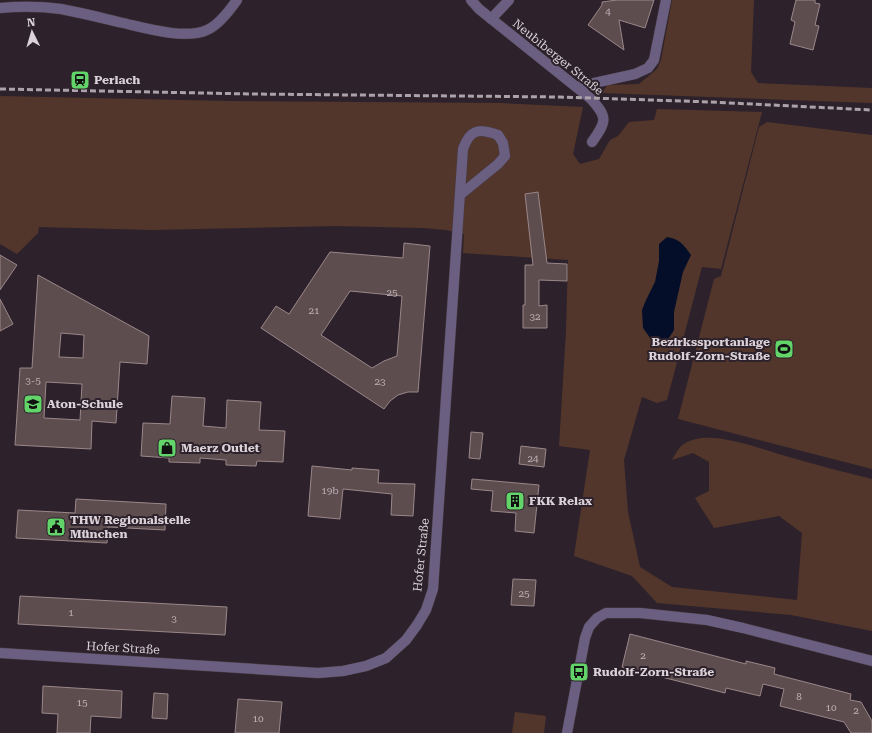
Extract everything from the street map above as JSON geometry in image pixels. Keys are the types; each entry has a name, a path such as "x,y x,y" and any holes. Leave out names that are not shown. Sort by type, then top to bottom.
{"street":[{"path":"0,8 24,6 58,9 160,31 182,34 207,30 217,22 237,0"},
{"name":"Neubiberger Straße","path":"471,0 491,19 590,98 600,109 604,118 602,128 592,142"},
{"path":"491,19 509,0"},
{"path":"576,87 635,74 648,68 654,60 666,0"},
{"name":"Hofer Straße","path":"0,653 318,673 343,671 366,666 386,658 406,640 426,610 433,588 463,149 466,140 474,132 486,131 498,134 503,143 505,156 498,164 460,195"},
{"path":"567,733 585,638 589,627 597,618 606,613 634,613 707,620 872,661"}],"shaded area":[{"path":"672,0 754,0 751,72 758,83 872,88 872,103 602,93 607,85 639,84 657,69 661,60"},
{"path":"0,96 228,101 499,103 583,107 573,154 580,164 599,159 610,140 618,136 629,122 654,120 657,109 762,112 721,269 702,267 667,400 657,403 642,397 624,460 628,512 640,567 672,587 797,600 802,533 779,516 714,528 695,498 709,491 709,462 693,453 672,460 684,444 696,439 718,438 742,443 809,463 872,479 872,631 791,615 657,603 632,576 574,556 590,450 559,446 566,331 568,260 463,253 464,234 446,230 336,226 153,230 39,227 38,233 17,254 0,244"},
{"name":"Bezirkssportanlage Rudolf-Zorn-Straße","path":"767,122 872,135 872,469 678,419 714,279 721,276 759,127"},
{"path":"515,712 546,716 544,733 512,733"}],"water":[{"path":"667,237 675,239 681,243 691,255 683,272 674,312 674,330 667,341 653,342 643,328 642,310 655,282 659,261 659,244"}],"building":[{"path":"617,0 654,0 645,28 619,20 624,50 588,25 602,5 602,2"},
{"path":"796,0 815,0 815,3 820,4 815,25 819,26 813,50 790,44 795,22 791,20"},
{"path":"538,192 547,263 567,264 567,281 539,280 539,306 547,305 547,328 523,328 523,305 525,305 525,265 533,265 525,194"},
{"path":"404,243 430,246 418,392 408,392 398,395 390,401 384,409 261,328 276,306 289,314 330,252 403,258","holes":["350,291 402,296 397,356 372,368 321,335"]},
{"path":"0,255 17,265 0,290"},
{"path":"38,275 149,336 147,364 120,362 116,423 92,421 91,449 15,445 20,368 32,368","holes":["61,333 84,335 83,358 59,357","46,382 82,384 80,420 44,418"]},
{"path":"0,299 13,324 0,331"},
{"path":"172,396 205,398 203,426 226,428 227,400 261,402 259,430 285,431 283,462 257,461 256,466 226,465 226,460 200,458 200,463 169,462 169,458 141,456 143,423 170,424"},
{"path":"471,432 483,433 480,459 469,458"},
{"path":"521,446 546,449 544,467 519,464"},
{"path":"312,466 352,470 352,468 379,470 378,483 415,484 413,516 391,515 392,494 343,489 340,519 308,516"},
{"name":"FKK Relax","path":"472,479 539,485 534,533 515,531 516,513 491,511 493,491 471,489"},
{"path":"76,499 166,504 165,530 108,527 107,543 16,538 18,510 75,513"},
{"path":"513,579 536,580 534,606 511,605"},
{"path":"20,596 227,607 225,635 18,624"},
{"path":"630,634 746,664 746,661 775,668 774,674 851,694 850,700 861,702 872,721 872,733 851,733 844,722 780,706 784,689 763,684 760,696 726,688 725,693 622,667"},
{"path":"43,686 122,691 121,718 91,716 90,733 57,733 58,714 42,713"},
{"path":"154,693 168,694 167,719 152,718"},
{"path":"238,699 282,702 279,733 235,733"}],"railway":[{"path":"0,89 252,94 560,97 711,102 872,110"}],"place":[{"name":"Perlach","path":"80,80"},
{"name":"Bezirkssportanlage Rudolf-Zorn-Straße","path":"784,349"},
{"name":"Aton-Schule","path":"33,404"},
{"name":"Maerz Outlet","path":"167,448"},
{"name":"FKK Relax","path":"515,501"},
{"name":"THW Regionalstelle München","path":"56,527"},
{"name":"Rudolf-Zorn-Straße","path":"579,672"}]}
